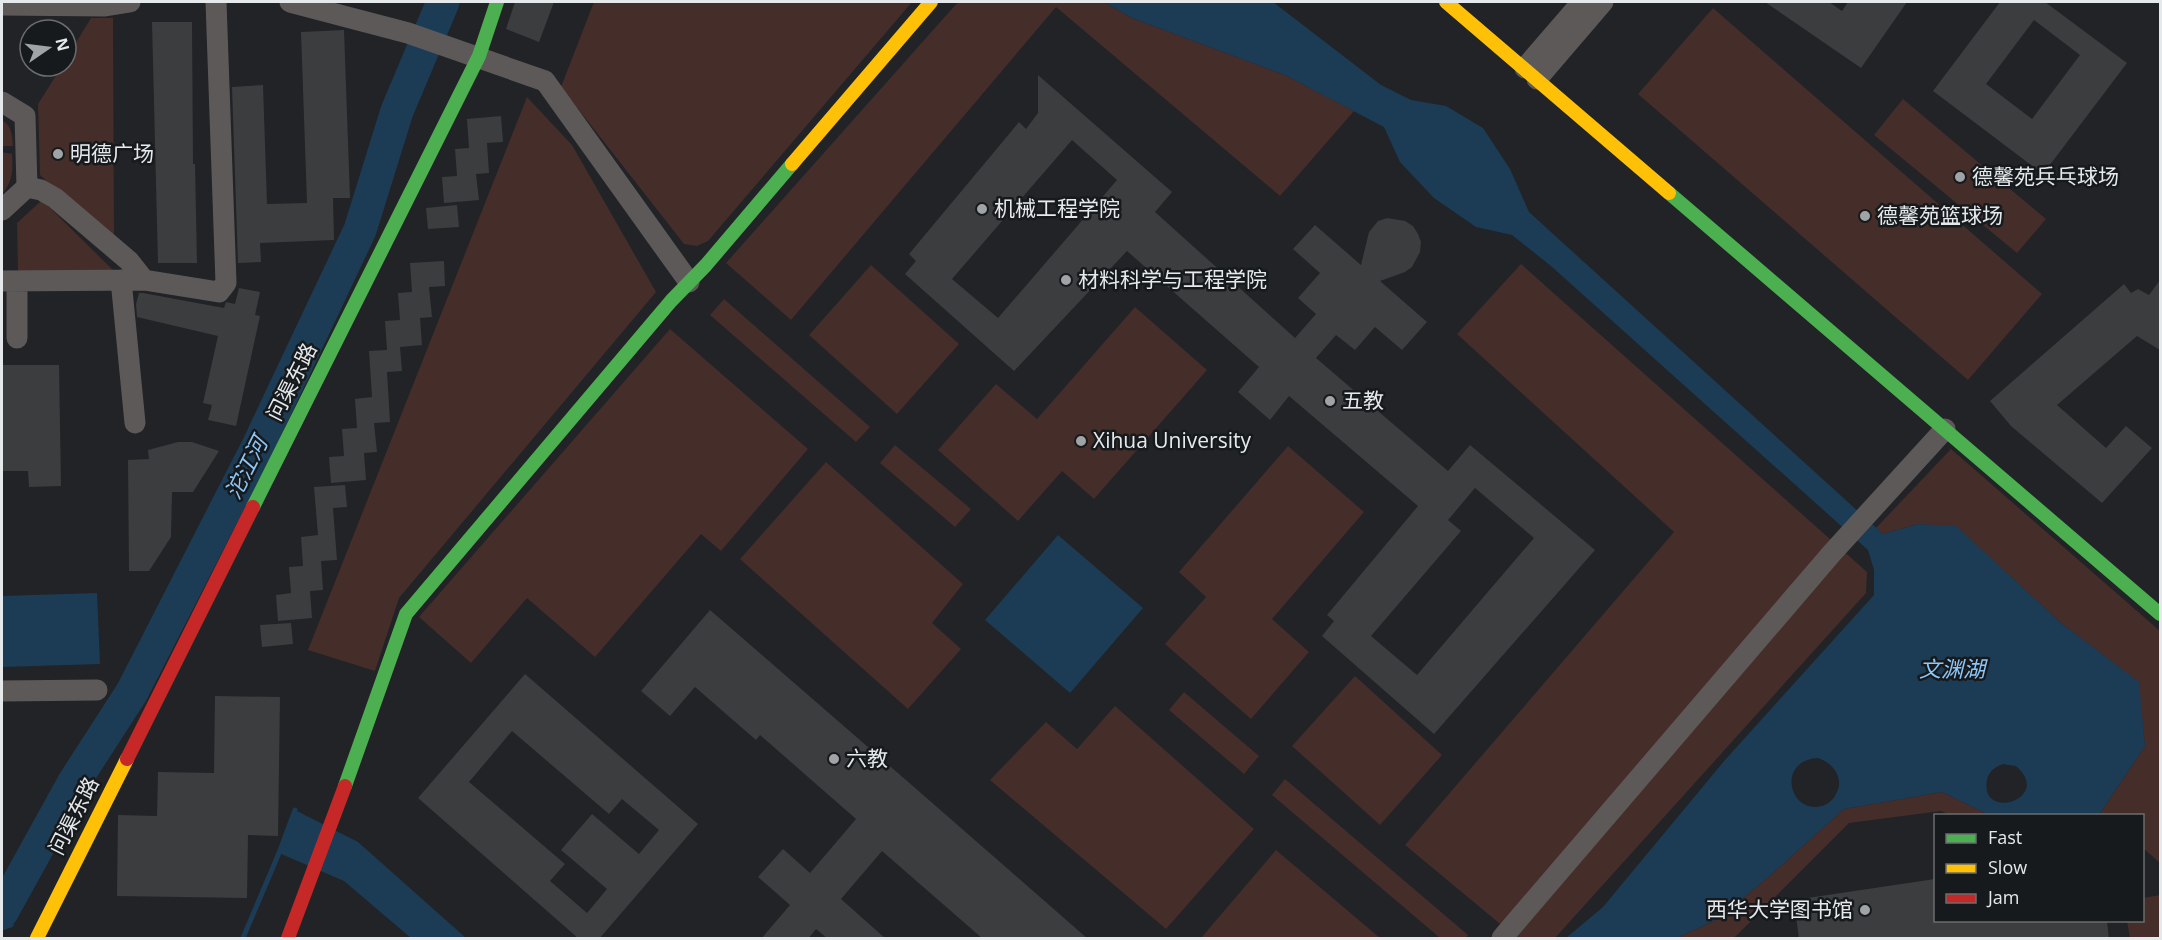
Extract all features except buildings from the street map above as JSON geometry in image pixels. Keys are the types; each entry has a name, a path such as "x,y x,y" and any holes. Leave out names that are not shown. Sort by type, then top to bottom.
{"street":[{"path":"2,5 105,6 130,2"},
{"path":"17,338 9,281 144,280 219,292 226,284 216,2"},
{"path":"290,2 316,5 408,33 544,81 689,282"},
{"name":"问渠东路","path":"37,939 475,55 497,2"},
{"path":"288,939 333,821 406,614 931,2"},
{"path":"1446,2 2160,614"},
{"path":"1531,74 1582,2"},
{"path":"1531,74 1603,2"},
{"path":"2,102 25,116 27,186 2,210"},
{"path":"27,186 41,190 55,198 129,261 144,280"},
{"path":"121,280 135,423"},
{"path":"1502,939 1832,554 1945,429"},
{"path":"2,691 97,690"}],"shaded area":[{"path":"594,2 912,2 708,241 697,246 684,244 561,87"},
{"path":"958,2 1104,2 1132,18 1285,75 1354,111 1280,196 1056,7 791,320 726,263"},
{"name":"德馨苑篮球场","path":"1713,8 2042,294 1968,380 1638,94"},
{"path":"91,18 113,18 114,241 40,175 38,104 54,78 78,78 78,39"},
{"path":"527,97 572,145 656,292 399,598 375,671 308,650"},
{"name":"德馨苑兵乓球场","path":"1903,99 2046,219 2017,253 1874,135"},
{"path":"2,120 10,128 13,146 2,146"},
{"path":"2,152 12,154 12,175 2,194"},
{"path":"42,200 114,271 18,271 17,223"},
{"path":"1521,264 1867,572 1866,593 1555,938 1517,938 1405,845 1674,532 1457,334"},
{"path":"871,265 959,344 897,414 809,335"},
{"path":"724,299 870,427 856,442 710,315"},
{"path":"1135,307 1207,370 1094,499 1062,471 1018,521 938,450 996,384 1037,419"},
{"path":"670,329 808,449 721,551 701,534 595,657 527,598 471,663 419,617"},
{"path":"895,445 971,509 955,527 880,463"},
{"path":"1288,446 1364,512 1272,619 1309,652 1251,719 1165,644 1206,597 1179,572"},
{"path":"1951,449 2160,631 2160,863 2144,849 2144,814 2100,814 2145,746 2138,682 2061,623 1956,527 1918,524 1883,534 1876,528"},
{"path":"826,462 963,584 932,623 961,649 908,709 740,559"},
{"path":"1355,676 1442,755 1380,825 1292,746"},
{"path":"1184,692 1259,756 1244,774 1169,710"},
{"path":"1115,706 1254,829 1166,929 990,780 1046,722 1077,749"},
{"path":"1285,779 1468,935 1466,938 1440,938 1272,795"},
{"path":"1942,792 1987,814 1948,814 1941,811 1849,823 1734,938 1677,938 1718,919 1844,809"},
{"path":"1276,850 1380,938 1201,938"},
{"path":"2160,895 2160,938 2130,938 2127,922 2144,922 2144,898"}],"water":[{"name":"文渊湖","path":"1104,2 1273,2 1381,85 1411,100 1446,106 1483,128 1510,169 1529,212 1883,534 1918,524 1956,526 2061,623 2139,682 2145,746 2100,814 1987,814 1942,792 1844,809 1718,919 1677,938 1566,938 1603,907 1725,760 1874,595 1874,570 1868,550 1551,266 1512,235 1476,227 1434,198 1400,162 1384,127 1285,75 1132,18","holes":["1818,758 1836,772 1838,788 1835,796 1828,803 1811,807 1802,803 1795,795 1792,776 1796,768 1805,761","2003,764 2016,766 2025,778 2026,788 2021,796 2003,803 1994,800 1988,793 1989,774 1997,766"]},
{"path":"1058,535 1143,608 1070,693 985,620"},
{"path":"97,593 100,664 2,667 2,596"},
{"path":"295,810 358,842 466,938 411,938 344,881 279,853"}],"waterway":[{"name":"沱江河","path":"2,912 74,782 132,692 258,446 360,230 397,111 443,2"},
{"path":"243,938 295,810"},
{"path":"2,928 11,925"}],"traffic: fast":[{"path":"253,507 479,56 497,2"},
{"path":"345,786 406,614 671,301 706,265 792,164"},
{"path":"1669,193 2160,614"}],"traffic: slow":[{"path":"792,164 931,2"},
{"path":"1446,2 1669,193"},
{"path":"37,938 127,759"}],"traffic: jam":[{"path":"127,759 253,507"},
{"path":"288,938 345,786"}],"place":[{"name":"明德广场","path":"58,154"},
{"name":"德馨苑兵乓球场","path":"1960,177"},
{"name":"机械工程学院","path":"982,209"},
{"name":"德馨苑篮球场","path":"1865,216"},
{"name":"材料科学与工程学院","path":"1066,280"},
{"name":"五教","path":"1330,401"},
{"name":"Xihua University","path":"1081,441"},
{"name":"六教","path":"834,759"},
{"name":"西华大学图书馆","path":"1865,910"}]}
